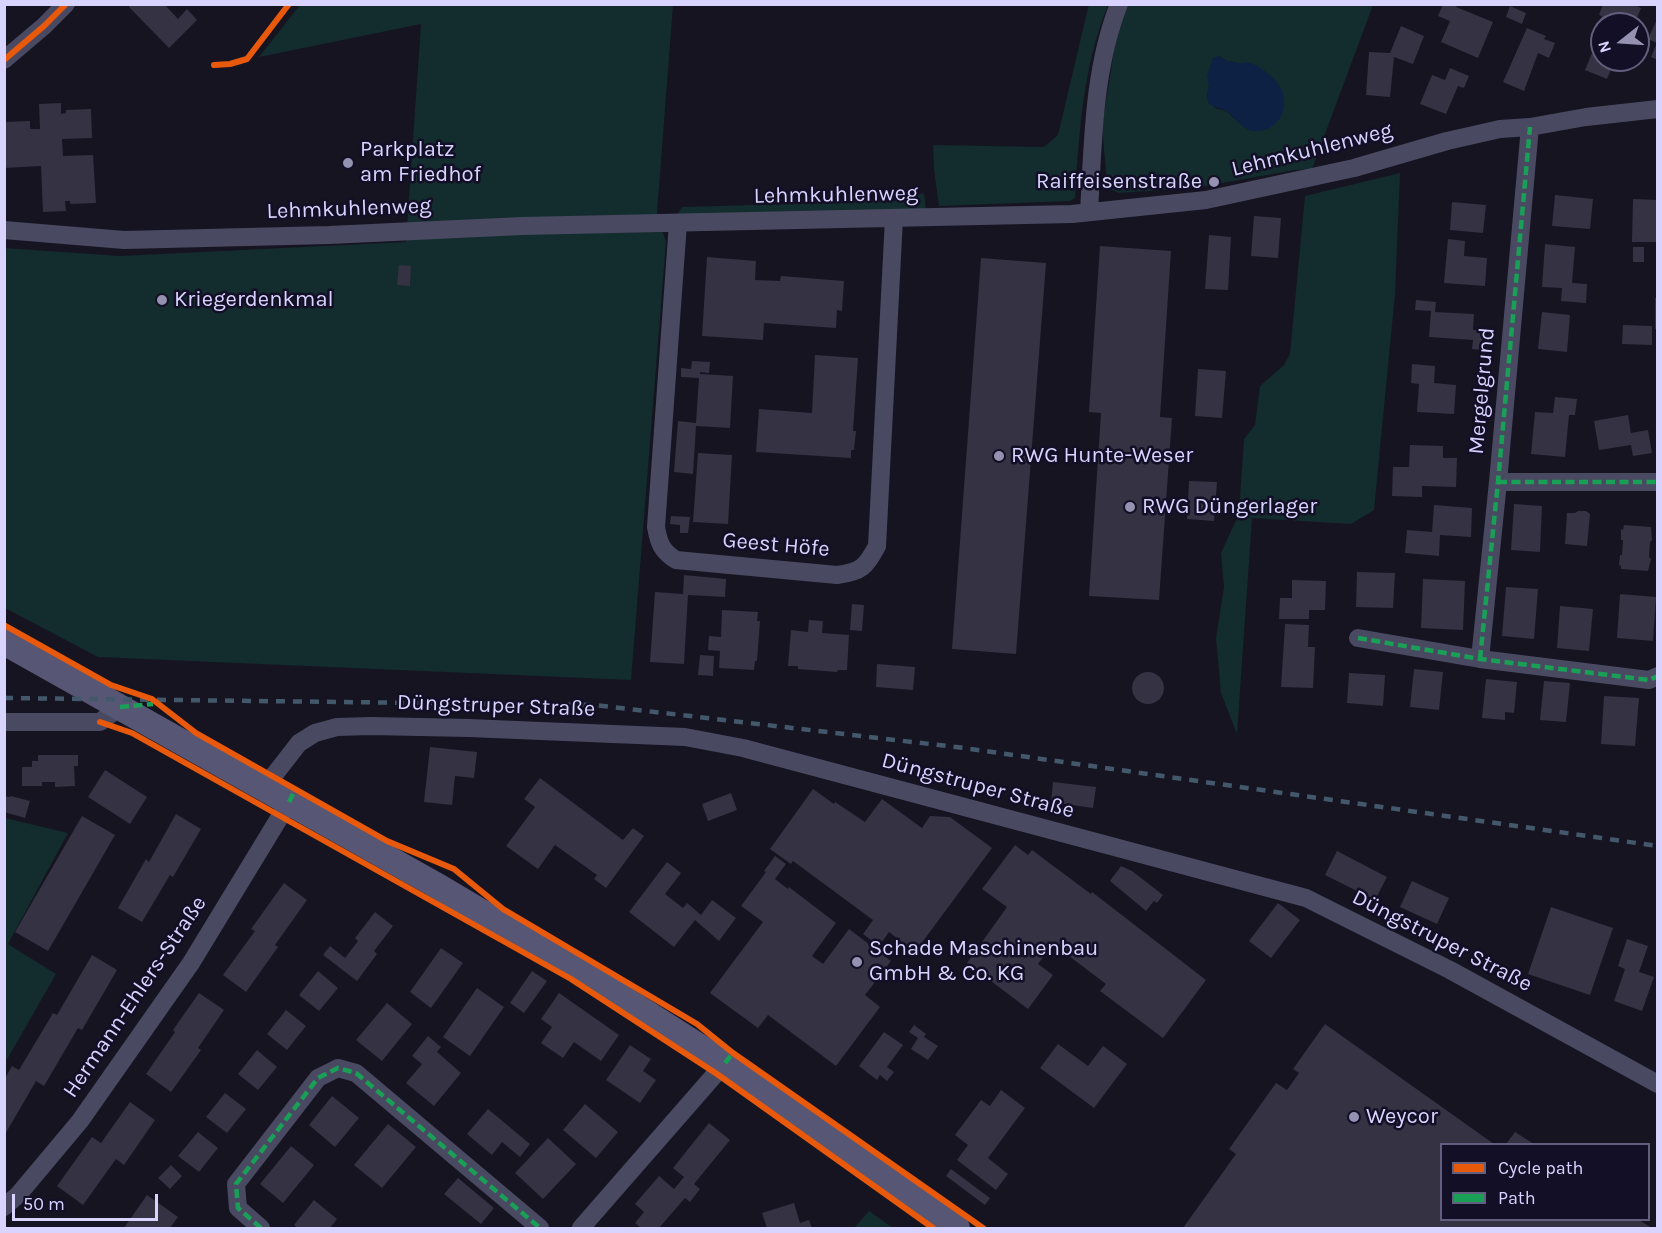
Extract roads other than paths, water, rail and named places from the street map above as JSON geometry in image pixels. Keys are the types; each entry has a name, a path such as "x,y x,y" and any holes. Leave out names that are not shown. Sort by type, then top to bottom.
{"street":[{"path":"4,60 66,4"},
{"path":"1089,212 1098,88 1110,28 1119,4"},
{"name":"Lehmkuhlenweg","path":"4,230 124,240 329,235 522,226 1072,214 1206,200 1354,168 1447,141 1500,129 1658,109"},
{"name":"Mergelgrund","path":"1480,659 1530,127"},
{"name":"Geest Höfe","path":"678,223 656,527 658,540 665,554 676,560 837,574 855,572 868,563 877,546 894,218"},
{"path":"1498,482 1658,482"},
{"path":"1358,638 1480,659 1649,680 1658,676"},
{"path":"4,642 434,884 579,970 725,1063 957,1228"},
{"path":"4,722 100,722 120,707"},
{"name":"Düngstruper Straße","path":"264,788 298,743 315,733 337,728 372,726 469,728 685,737 743,748 1306,898 1450,970 1658,1083"},
{"name":"Hermann-Ehlers-Straße","path":"4,1207 18,1195 80,1120 191,963 289,802"},
{"path":"581,1228 725,1063"},
{"path":"261,1228 238,1208 236,1184 318,1078 338,1068 356,1073 540,1228"}],"water":[{"path":"1219,56 1232,62 1256,65 1279,85 1283,94 1283,111 1273,126 1265,130 1250,130 1226,111 1209,104 1207,76 1213,58"}],"railway":[{"path":"4,698 595,705 964,748 1658,846"}],"place":[{"name":"Parkplatz am Friedhof","path":"348,163"},
{"name":"Raiffeisenstraße","path":"1214,182"},
{"name":"Kriegerdenkmal","path":"162,300"},
{"name":"RWG Hunte-Weser","path":"999,456"},
{"name":"RWG Düngerlager","path":"1130,507"},
{"name":"Schade Maschinenbau GmbH & Co. KG","path":"857,962"},
{"name":"Weycor","path":"1354,1117"}]}
